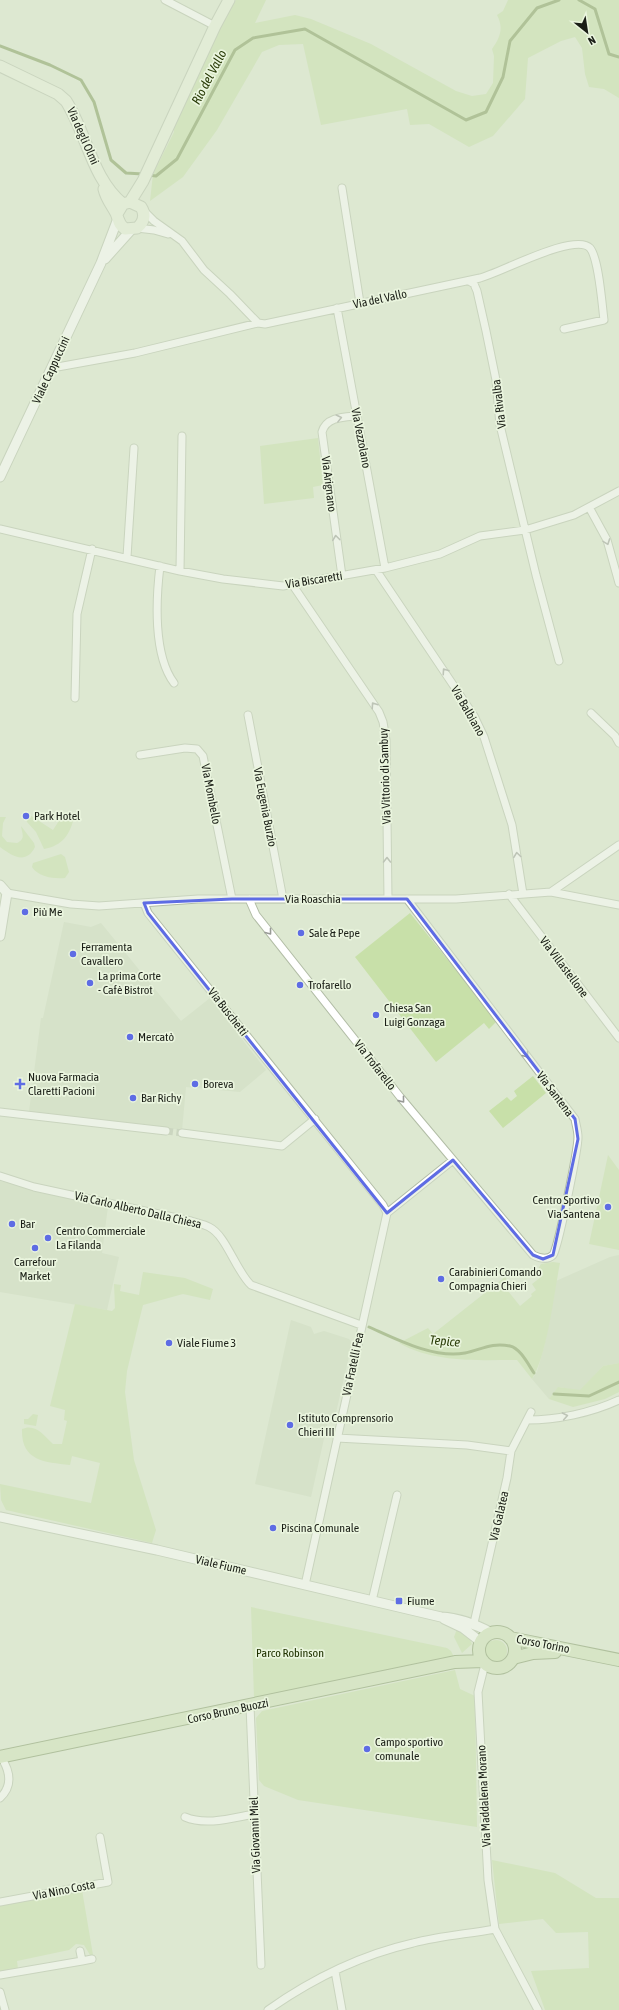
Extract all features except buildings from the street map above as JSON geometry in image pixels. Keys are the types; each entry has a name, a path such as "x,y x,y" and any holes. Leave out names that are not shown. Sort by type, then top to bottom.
{"main road":[{"path":"139,192 144,217 142,223 134,229 120,226 117,217 119,208 139,192 149,166 215,26 230,0"},
{"name":"Via degli Olmi","path":"0,66 58,94 66,101 100,175 112,195 127,203"},
{"name":"Via degli Olmi","path":"100,175 106,199 117,217"},
{"path":"127,203 142,208"},
{"path":"492,1633 503,1633 510,1638 514,1644 513,1658 507,1665 502,1667 496,1668 484,1662 479,1651 480,1643 492,1633"},
{"name":"Corso Torino","path":"510,1638 576,1650 619,1660"},
{"name":"Corso Bruno Buozzi","path":"455,1662 480,1643"},
{"name":"Corso Torino","path":"513,1658 533,1653 576,1650"},
{"name":"Corso Bruno Buozzi","path":"0,1757 455,1662 484,1662"}],"street":[{"path":"165,0 215,26"},
{"path":"342,188 360,303"},
{"path":"142,208 154,221 182,241 204,270 258,323"},
{"name":"Viale Cappuccini","path":"0,477 101,263 117,217"},
{"path":"134,229 154,230 174,236"},
{"name":"Viale Cappuccini","path":"101,263 134,229"},
{"name":"Via del Vallo","path":"52,368 135,353 258,323 265,324 469,281 493,275 544,252 580,243 589,248 595,259 604,320 564,329"},
{"name":"Via Rivalba","path":"469,281 474,284 477,291 496,380 500,425 525,530 560,661"},
{"name":"Via Vezzolano","path":"337,308 385,568"},
{"name":"Via Arignano","path":"342,576 322,432 326,424 330,421 356,416"},
{"path":"180,571 182,436"},
{"path":"128,558 134,448"},
{"name":"Via Biscaretti","path":"0,529 180,571 271,586 376,570 440,554 480,536 525,530 574,515 619,491"},
{"path":"589,507 607,540 619,583"},
{"path":"75,698 77,614 92,550"},
{"path":"160,566 158,584 160,645 167,674 174,683"},
{"name":"Via Balbiano","path":"376,570 474,716 484,737 514,831 523,894"},
{"name":"Via Vittorio di Sambuy","path":"292,584 377,709 383,722 386,740 388,899"},
{"path":"591,713 615,736 619,743"},
{"name":"Via Eugenia Burzio","path":"248,716 283,900"},
{"name":"Via Mombello","path":"140,755 185,748 197,749 204,756 232,899"},
{"path":"551,892 619,845"},
{"path":"0,885 7,893 0,936"},
{"name":"Via Roaschia","path":"7,893 82,905 99,906 232,899 456,899 551,892 619,905"},
{"name":"Via Villastellone","path":"508,894 619,1038"},
{"name":"Via Trofarello","path":"249,899 256,915 401,1098 453,1160"},
{"name":"Via Santena","path":"407,899 498,1016 502,1024 575,1119 578,1139 557,1244 553,1255 543,1259 533,1254 453,1160"},
{"name":"Via Buschetti","path":"144,903 148,913 315,1119 383,1205 387,1213"},
{"path":"0,1112 166,1131"},
{"path":"182,1133 282,1146 315,1119"},
{"path":"387,1213 453,1160"},
{"name":"Via Carlo Alberto Dalla Chiesa","path":"0,1176 34,1187 191,1221 210,1227 219,1236 244,1279 251,1285 361,1326"},
{"name":"Via Fratelli Fea","path":"305,1585 387,1213"},
{"path":"526,1420 541,1420 599,1409 619,1400"},
{"name":"Via Galatea","path":"474,1623 512,1451 531,1412"},
{"path":"337,1438 467,1445 512,1451"},
{"path":"372,1601 396,1495"},
{"name":"Viale Fiume","path":"0,1517 156,1550 441,1617 453,1618 474,1623 492,1633"},
{"name":"Viale Fiume","path":"441,1617 463,1628 480,1643"},
{"name":"Via Maddalena Morano","path":"484,1662 478,1692 488,1880 495,1929 538,2010"},
{"name":"Via Giovanni Miel","path":"250,1706 260,1965"},
{"path":"0,1757 8,1768 9,1784 7,1790 0,1798"},
{"path":"185,1817 192,1820 207,1822 254,1814"},
{"name":"Via Nino Costa","path":"0,1902 108,1882 100,1837"},
{"path":"268,2010 287,1997 334,1971 385,1950 415,1942 495,1929"},
{"path":"80,1951 82,1961"},
{"path":"0,1975 92,1959"},
{"path":"334,1971 342,2010"},
{"path":"0,1992 5,2010"}],"highlighted area":[{"path":"232,899 407,899 575,1119 578,1139 553,1255 543,1259 533,1255 453,1160 387,1213 148,913 144,903"}],"shaded area":[{"path":"64,922 91,927 101,923 181,1021 210,998 266,1070 240,1092 186,1087 182,1130 29,1112 41,1018 43,1018"},
{"path":"0,1181 108,1206 102,1253 119,1257 107,1310 0,1292"},
{"path":"619,1255 619,1363 603,1366 580,1391 559,1387 549,1399 532,1379 537,1372 544,1347 556,1281 610,1257"},
{"path":"291,1320 311,1327 314,1334 324,1331 349,1339 352,1343 335,1417 329,1416 311,1497 255,1484"}],"green space":[{"path":"236,0 266,0 255,23 295,15 311,19 371,44 456,91 472,96 486,94 493,83 494,56 492,49 499,37 501,29 497,15 503,11 508,0 619,0 619,98 604,89 589,87 585,74 582,48 575,37 561,41 528,58 525,99 493,136 469,147 429,124 410,125 407,109 321,125 303,44 279,45 262,52 217,130 183,177 150,201 153,174 174,132 173,124 219,30"},
{"path":"318,438 323,485 313,487 314,498 264,504 260,446"},
{"path":"25,812 53,830 64,813 74,816 71,828 65,838 56,845 44,849 36,832 27,822"},
{"path":"0,817 6,817 3,823 2,836 7,842 17,843 22,839 23,836 21,826 34,843 35,847 31,853 27,856 19,857 14,856 0,847"},
{"path":"61,854 65,857 69,872 65,878 47,877 38,873 32,867 33,863"},
{"path":"410,913 497,1021 489,1029 484,1023 436,1062 355,957"},
{"path":"533,1076 546,1093 503,1128 489,1111 507,1097 511,1101 517,1096 514,1091"},
{"name":"Centro Sportivo Via Santena","path":"608,1155 619,1170 619,1250 589,1244"},
{"path":"553,1262 560,1263 546,1340 537,1369 532,1379 517,1360 472,1360 441,1357 427,1354 399,1343 428,1328 433,1334 505,1277 509,1282 504,1286 520,1306 532,1296 531,1294 536,1290 532,1284 541,1277 537,1271 541,1264"},
{"path":"143,1272 185,1278 213,1289 210,1300 183,1294 143,1305 127,1371 125,1392 134,1460 156,1530 152,1543 6,1510 1,1500 0,1484 91,1503 100,1463 72,1456 70,1465 51,1463 36,1458 25,1448 22,1429 35,1429 43,1434 53,1444 62,1444 67,1421 64,1420 65,1410 50,1406 75,1304 112,1311 115,1308 114,1284 121,1285 120,1291 139,1295"},
{"path":"619,1363 619,1392 605,1399 573,1407 549,1399 558,1387 580,1390 603,1366"},
{"path":"33,1414 38,1415 36,1426 24,1424 24,1419 28,1419"},
{"name":"Parco Robinson","path":"251,1607 447,1648 451,1651 454,1657 254,1698"},
{"path":"457,1629 468,1636 472,1644 462,1653 454,1637"},
{"path":"496,1640 504,1643 507,1651 504,1659 496,1662 488,1659 485,1651 488,1643"},
{"name":"Campo sportivo comunale","path":"455,1670 460,1689 475,1696 477,1827 298,1800 264,1786 259,1780 256,1718 262,1711"},
{"path":"492,1860 555,1873 596,1898 619,1898 619,2010 545,2010 531,1971 589,1968 588,1932 556,1933 543,1919 499,1924"},
{"path":"82,1890 93,1955 90,1955 84,1945 76,1944 69,1950 17,1961 18,1969 0,1972 0,1906"}],"waterway":[{"name":"Rio del Vallo","path":"148,175 156,176 177,159 235,50 253,38 305,29 466,120 486,112 503,77 510,41 537,8 559,0"},
{"name":"Rio del Vallo","path":"579,0 595,9 609,54 619,57"},
{"name":"Rio del Vallo","path":"0,46 50,65 81,80 94,102 111,160 126,173 143,174"},
{"name":"Tepice","path":"369,1327 416,1347 441,1353 465,1353 497,1345 514,1347 534,1373"},
{"name":"Tepice","path":"554,1394 589,1396 619,1382"}],"tunnel":[{"path":"166,1131 182,1133"}],"place":[{"name":"Park Hotel","path":"26,816"},
{"name":"Più Me","path":"25,912"},
{"name":"Sale & Pepe","path":"301,933"},
{"name":"Ferramenta Cavallero","path":"73,954"},
{"name":"La prima Corte - Cafè Bistrot","path":"90,983"},
{"name":"Trofarello","path":"300,985"},
{"name":"Chiesa San Luigi Gonzaga","path":"376,1015"},
{"name":"Mercatò","path":"130,1037"},
{"name":"Nuova Farmacia Claretti Pacioni","path":"20,1084"},
{"name":"Boreva","path":"195,1084"},
{"name":"Bar Richy","path":"133,1098"},
{"name":"Centro Sportivo Via Santena","path":"608,1207"},
{"name":"Bar","path":"12,1224"},
{"name":"Centro Commerciale La Filanda","path":"48,1238"},
{"name":"Carrefour Market","path":"35,1248"},
{"name":"Carabinieri Comando Compagnia Chieri","path":"441,1279"},
{"name":"Viale Fiume 3","path":"169,1343"},
{"name":"Istituto Comprensorio Chieri III","path":"290,1425"},
{"name":"Piscina Comunale","path":"273,1528"},
{"name":"Fiume","path":"399,1601"},
{"name":"Campo sportivo comunale","path":"367,1749"}]}
